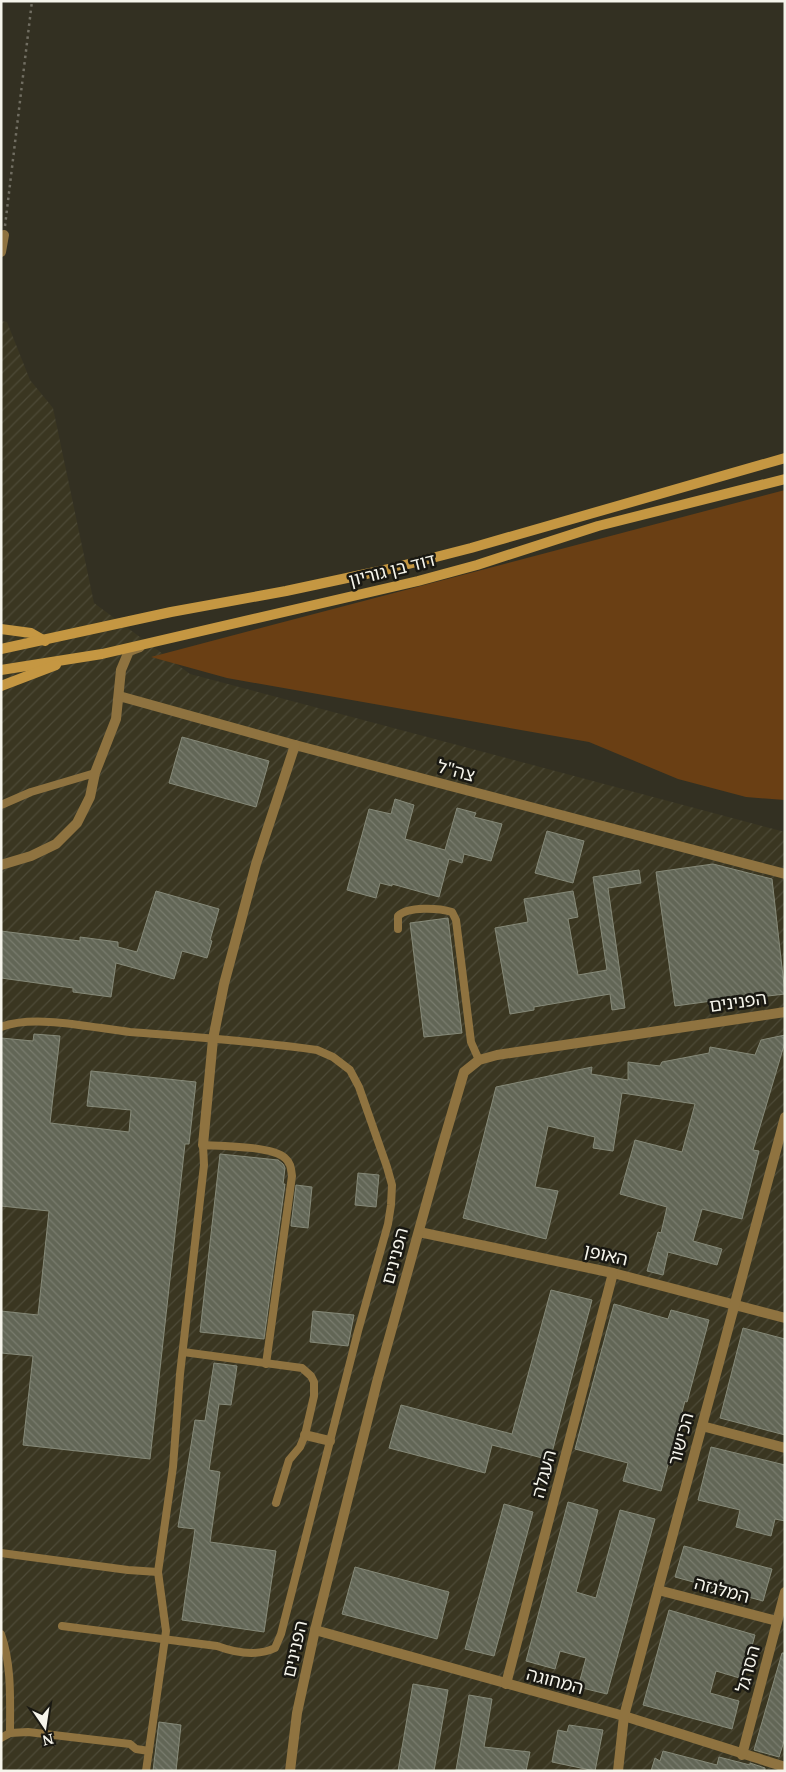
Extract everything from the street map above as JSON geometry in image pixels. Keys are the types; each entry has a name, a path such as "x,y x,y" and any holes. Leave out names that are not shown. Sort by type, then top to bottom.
{"main road":[{"name":"דוד בן גוריון","path":"1,649 171,612 286,591 472,548 785,458"},
{"name":"דוד בן גוריון","path":"1,670 102,654 418,581 477,565 598,526 785,479"},
{"path":"1,629 31,633 45,640"},
{"path":"1,686 11,681 42,672 68,660"}],"street":[{"path":"1,252 4,235"},
{"path":"1,865 31,856 56,844 77,823 90,797 95,773 116,719 121,670 129,651 152,643"},
{"name":"צה\"ל","path":"119,696 295,745 785,874"},
{"path":"203,1145 214,1039 224,984 256,864 295,745"},
{"name":"הפנינים","path":"290,1771 297,1713 315,1630 377,1382 464,1072 479,1060 525,1050 785,1012"},
{"name":"הכישור","path":"618,1771 624,1716 785,1117"},
{"name":"האופן","path":"419,1232 613,1273 785,1318"},
{"name":"העגלה","path":"506,1684 613,1273"},
{"path":"702,1426 785,1448"},
{"path":"305,1435 330,1440"},
{"name":"המלגזה","path":"658,1590 777,1621"},
{"name":"הסרגל","path":"742,1755 785,1592"},
{"name":"המחוגה","path":"315,1630 624,1716 742,1755 785,1767"}],"lane":[{"path":"1,805 31,792 95,773"},
{"path":"398,929 398,916 403,911 444,909 452,912 456,920 471,1042 479,1060"},
{"path":"1,1027 8,1024 28,1022 68,1023 127,1031 317,1050 333,1057 350,1070 358,1087 392,1185 388,1224 275,1648 265,1652 235,1653 217,1646 166,1638 62,1626"},
{"path":"146,1771 166,1638 158,1572 173,1467 183,1352 204,1165 203,1145 255,1149 278,1153 287,1159 291,1166 292,1176 266,1364"},
{"path":"183,1352 302,1368 311,1376 314,1382 314,1396 305,1435 300,1448 289,1460 276,1503"},
{"path":"1,1553 128,1570 158,1572"},
{"path":"1,1634 8,1658 5,1682 10,1733"},
{"path":"1,1738 10,1733 28,1732 130,1744 136,1749 149,1751"}],"path":[{"path":"4,235 32,1"}],"shaded area":[{"path":"1,321 7,322 30,380 53,408 94,603 190,674 785,832 785,1771 1,1771"},
{"path":"785,490 785,800 746,797 678,779 589,742 227,678 151,657"}],"building":[{"path":"182,737 269,761 256,807 169,783"},
{"path":"395,799 414,805 405,839 445,850 457,808 476,813 474,817 502,824 491,861 464,854 462,863 449,859 439,897 392,884 392,886 380,883 376,898 347,890 369,809 391,814"},
{"path":"547,831 584,841 573,883 535,873"},
{"path":"713,864 772,879 785,994 734,1000 734,998 675,1006 656,872"},
{"path":"639,870 641,883 608,888 625,1008 612,1010 610,994 534,1007 534,1010 510,1014 495,928 528,922 524,899 573,891 578,917 568,919 578,975 607,970 593,877"},
{"path":"156,891 219,909 207,958 182,951 174,979 116,963 111,997 73,992 73,988 1,978 1,931 80,941 80,937 118,942 118,947 137,952"},
{"path":"448,918 462,1033 424,1037 410,923"},
{"path":"34,1034 60,1036 50,1123 129,1132 131,1110 87,1106 91,1071 196,1082 189,1144 185,1144 150,1459 23,1445 33,1356 1,1353 1,1311 38,1315 49,1211 1,1206 1,1038 33,1041"},
{"path":"785,1035 785,1042 753,1150 759,1151 742,1219 702,1209 693,1241 722,1249 717,1265 668,1252 663,1275 647,1271 658,1232 661,1233 667,1207 620,1194 635,1140 682,1152 695,1104 622,1093 613,1151 593,1148 595,1137 548,1126 535,1187 558,1191 546,1239 463,1218 496,1087 592,1067 591,1074 628,1080 628,1062 660,1066 662,1062 709,1053 710,1047 755,1055 761,1040"},
{"path":"220,1154 278,1160 285,1168 283,1184 285,1184 264,1339 200,1332"},
{"path":"358,1173 379,1175 376,1207 355,1205"},
{"path":"296,1185 312,1187 308,1228 291,1226"},
{"path":"551,1290 592,1300 550,1460 492,1445 485,1473 389,1448 401,1405 512,1434"},
{"path":"614,1304 668,1319 671,1310 709,1320 661,1491 623,1481 628,1463 575,1449"},
{"path":"313,1311 354,1315 348,1346 310,1342"},
{"path":"743,1328 785,1339 785,1435 720,1418"},
{"path":"214,1363 237,1366 231,1405 219,1404 209,1470 220,1472 210,1542 276,1551 264,1632 182,1620 195,1529 178,1527 195,1420 205,1421"},
{"path":"711,1447 785,1465 785,1521 775,1519 771,1536 736,1527 740,1510 698,1500"},
{"path":"568,1502 598,1510 576,1592 596,1598 620,1510 655,1519 607,1694 578,1687 586,1658 560,1651 555,1669 526,1661"},
{"path":"504,1504 533,1512 494,1656 465,1649"},
{"path":"684,1546 772,1569 763,1601 675,1577"},
{"path":"355,1567 449,1592 437,1639 342,1614"},
{"path":"669,1610 755,1635 743,1679 716,1671 710,1693 739,1701 732,1729 643,1705"},
{"path":"782,1653 785,1653 785,1738 779,1757 754,1750"},
{"path":"413,1684 448,1690 434,1771 398,1771"},
{"path":"469,1695 492,1699 484,1747 530,1752 526,1771 456,1770"},
{"path":"159,1722 181,1725 176,1771 153,1771"},
{"path":"569,1725 603,1730 595,1771 552,1762 558,1730 567,1732"},
{"path":"663,1751 717,1765 719,1757 750,1765 750,1763 765,1768 765,1771 651,1771 655,1758 660,1761"}]}
